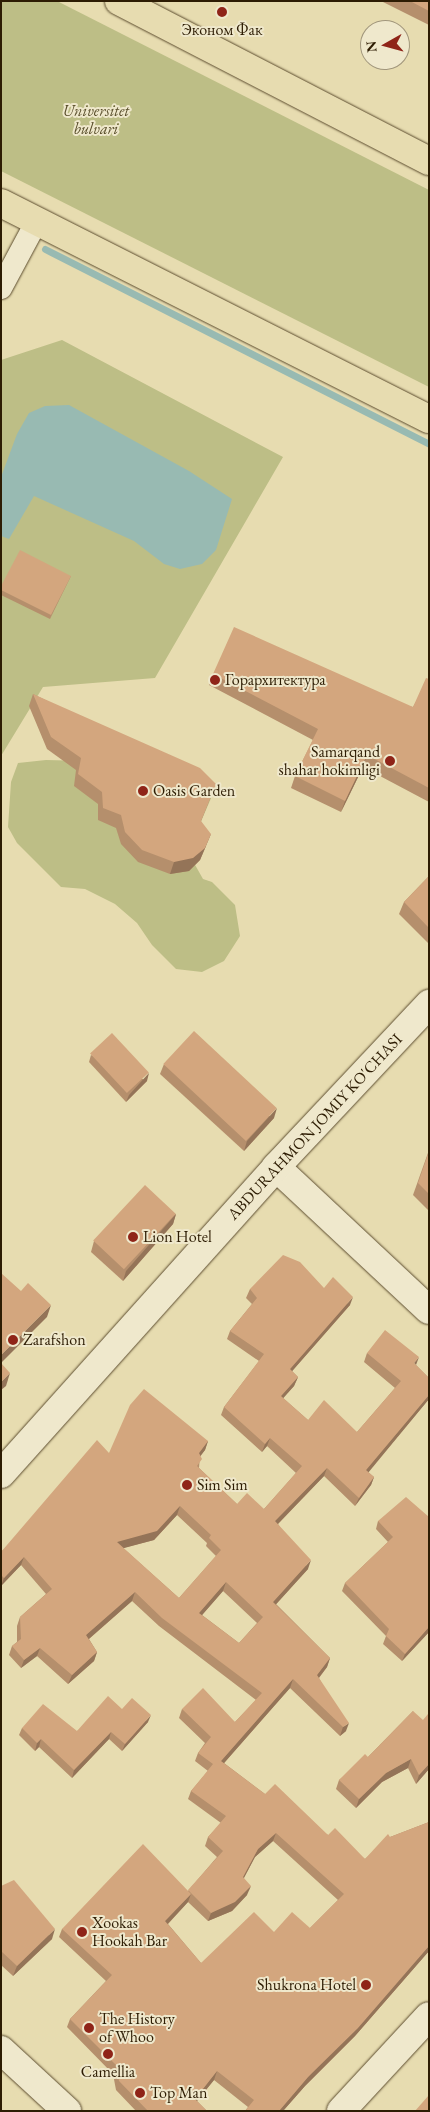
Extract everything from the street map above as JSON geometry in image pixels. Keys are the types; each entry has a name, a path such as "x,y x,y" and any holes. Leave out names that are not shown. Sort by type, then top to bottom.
{"main road":[{"path":"119,1 148,8 429,161"},
{"path":"1,203 429,419"},
{"name":"ABDURAHMON JOMIY KO'CHASI","path":"1,1474 276,1167 429,1004"},
{"path":"276,1167 429,1310"},
{"path":"341,2111 429,2016"},
{"path":"1,2050 67,2111"}],"street":[{"path":"1,288 37,221"}],"green space":[{"name":"Universitet bulvari","path":"1,1 57,1 429,190 429,387 1,171"},
{"path":"62,340 283,457 155,678 43,687 1,756 1,360"},
{"path":"46,760 86,761 212,796 196,833 194,863 203,879 212,882 235,905 240,936 224,961 202,972 176,969 152,945 137,923 115,904 85,889 61,887 17,843 8,827 11,782 18,763"}],"water":[{"path":"69,405 189,471 232,499 216,550 202,564 180,569 164,564 134,541 34,496 9,539 1,536 1,477 17,434 29,413 45,406"}],"building":[{"path":"410,1 429,1 429,11"},
{"path":"20,550 71,576 51,615 1,590 1,586"},
{"name":"Samarqand shahar hokimligi","path":"234,627 413,707 426,678 429,679 429,788 367,755 345,801 295,776 318,729 213,674"},
{"name":"Oasis Garden","path":"33,694 200,768 216,784 201,821 211,834 205,848 193,858 174,862 142,850 125,832 121,815 103,808 102,792 78,774 81,758 51,737"},
{"path":"429,876 429,928 404,902"},
{"path":"194,1031 277,1108 246,1141 163,1064"},
{"path":"112,1033 149,1072 127,1093 90,1053"},
{"path":"429,1151 429,1194 418,1183"},
{"name":"Lion Hotel","path":"145,1185 176,1214 124,1269 93,1241"},
{"path":"283,1255 300,1262 324,1288 333,1277 353,1297 290,1369 298,1377 281,1396 308,1420 324,1400 357,1432 401,1381 367,1353 385,1330 419,1357 414,1363 429,1378 429,1395 366,1470 374,1477 359,1498 327,1468 275,1521 311,1560 273,1602 330,1658 317,1675 349,1723 343,1727 293,1679 221,1761 265,1794 275,1784 328,1835 335,1828 365,1859 388,1834 390,1837 429,1822 429,1946 358,2028 308,2077 279,2111 245,2111 254,2100 217,2071 195,2099 207,2111 148,2111 119,2081 116,2065 70,2019 112,1975 62,1929 143,1844 191,1894 165,1921 201,1963 254,1912 274,1932 292,1912 310,1928 344,1894 276,1833 258,1849 243,1877 251,1886 235,1902 211,1913 188,1890 223,1851 208,1837 226,1816 191,1791 213,1764 198,1753 211,1737 182,1709 203,1688 235,1722 262,1693 162,1618 135,1592 86,1635 97,1652 72,1675 40,1648 24,1660 12,1646 21,1639 20,1617 52,1589 24,1557 4,1578 1,1575 1,1552 97,1440 109,1453 130,1405 144,1389 208,1441 199,1453 202,1459 197,1466 237,1504 247,1493 264,1509 302,1466 270,1438 265,1444 224,1407 264,1354 230,1331 257,1298 250,1289","holes":["180,1506 211,1535 209,1538 221,1550 179,1598 117,1542 157,1531","226,1582 263,1617 239,1643 199,1613"]},
{"name":"Zarafshon","path":"1,1273 21,1291 28,1283 51,1305 1,1355"},
{"path":"1,1363 10,1373 1,1382"},
{"path":"406,1497 429,1517 429,1627 405,1654 386,1636 389,1629 345,1583 393,1537 378,1521"},
{"path":"108,1696 122,1709 132,1698 151,1715 125,1744 111,1732 74,1770 41,1739 37,1743 22,1728 43,1704 77,1731"},
{"path":"413,1711 423,1720 428,1714 429,1716 429,1764 419,1775 411,1759 386,1773 359,1799 339,1780 365,1754 368,1757"},
{"path":"14,1880 55,1929 17,1966 1,1951 1,1886"},
{"path":"429,2095 429,2111 415,2111"}],"waterway":[{"path":"45,249 429,444"}],"place":[{"name":"Эконом Фак","path":"222,12"},
{"name":"Горархитектура","path":"215,680"},
{"name":"Samarqand shahar hokimligi","path":"390,761"},
{"name":"Oasis Garden","path":"143,791"},
{"name":"Lion Hotel","path":"133,1237"},
{"name":"Zarafshon","path":"13,1340"},
{"name":"Sim Sim","path":"187,1485"},
{"name":"Xookas Hookah Bar","path":"82,1932"},
{"name":"Shukrona Hotel","path":"366,1985"},
{"name":"The History of Whoo","path":"89,2028"},
{"name":"Camellia","path":"108,2054"},
{"name":"Top Man","path":"140,2093"}]}
